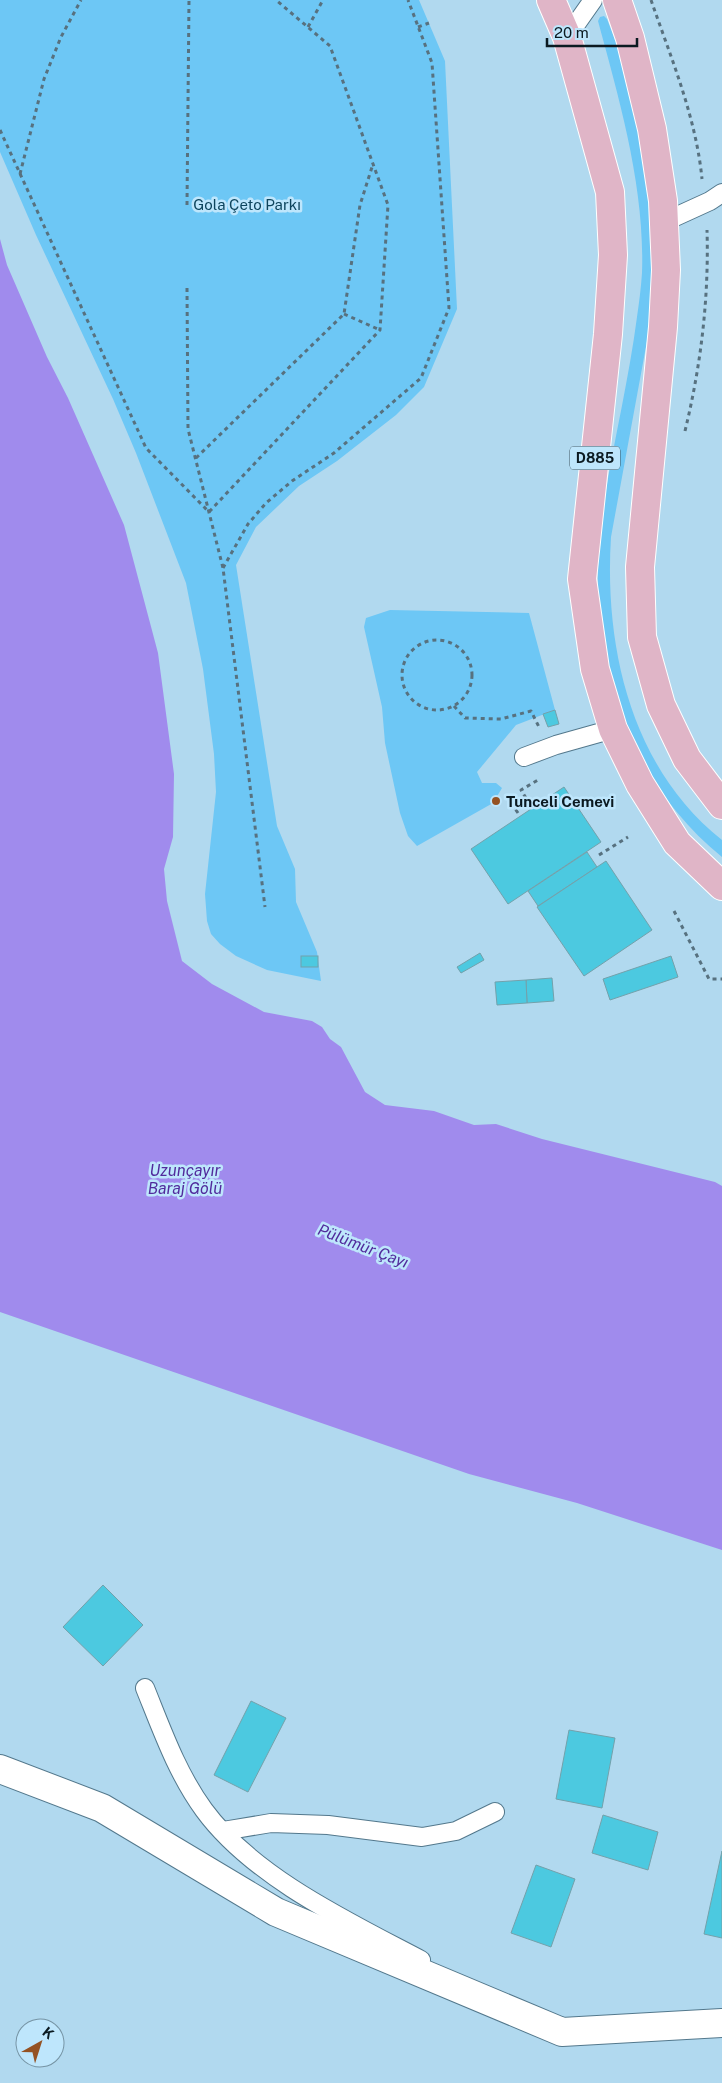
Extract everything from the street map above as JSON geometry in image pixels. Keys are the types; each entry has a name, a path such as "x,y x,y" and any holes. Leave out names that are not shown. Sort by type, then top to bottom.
{"main road":[{"name":"D885","path":"551,0 567,37 595,131 610,192 613,255 608,334 582,579 595,669 613,729 640,784 677,843 722,886"},
{"path":"617,0 630,38 652,130 663,200 666,270 663,327 640,566 642,637 662,705 687,759 722,805"}],"street":[{"path":"0,1769 102,1808 276,1912 562,2032 722,2023"}],"lane":[{"path":"567,37 593,0"},
{"path":"664,222 722,193"},
{"path":"524,757 549,747 613,729"},
{"path":"145,1688 174,1759 205,1811 239,1848 290,1887 354,1925 454,1978 476,1996"},
{"path":"223,1831 280,1824 328,1825 422,1837 456,1831 494,1812"}],"path":[{"path":"187,205 189,0"},
{"path":"208,512 380,330 388,204 330,46 276,0"},
{"path":"308,27 323,0"},
{"path":"222,568 248,524 266,503 292,481 339,448 421,378 449,308 432,63 408,0"},
{"path":"651,0 685,101 700,164 704,203 708,265 704,324 694,392 683,437"},
{"path":"20,175 44,79 60,37 79,1"},
{"path":"418,27 429,23"},
{"path":"0,130 146,448 208,512"},
{"path":"195,458 344,314 360,205 373,164"},
{"path":"187,288 188,429 222,568 265,907"},
{"path":"344,314 380,330"},
{"path":"442,640 462,649 468,658 472,668 471,685 463,699 454,706 443,710 432,710 422,707 412,700 406,691 402,680 402,669 405,659 420,643 442,640"},
{"path":"454,706 465,718 501,719 532,711 549,747"},
{"path":"513,806 518,813"},
{"path":"599,855 628,837"},
{"path":"674,911 710,979 722,979"}],"green space":[{"name":"Gola Çeto Parkı","path":"0,0 419,0 445,61 457,309 424,387 396,415 337,461 299,486 256,527 236,565 277,826 295,869 296,902 317,952 321,981 267,970 236,956 220,944 211,934 207,921 205,894 216,792 214,754 203,669 186,583 113,399 36,235 0,152"},
{"path":"604,16 607,19 618,48 639,125 648,174 653,261 652,300 647,341 611,537 610,579 613,621 619,662 630,703 645,741 665,778 691,811 722,840 722,857 685,822 655,782 631,739 614,693 603,645 598,596 599,546 605,496 634,340 642,273 642,241 635,177 615,83 598,21 600,17"},
{"path":"390,610 529,613 555,710 516,725 477,772 482,783 496,783 502,788 493,803 417,846 408,836 400,813 385,743 382,707 364,627 366,618"}],"water":[{"name":"Uzunçayır Baraj Gölü","path":"0,239 7,265 124,525 158,653 174,774 173,837 164,869 167,901 182,961 212,984 264,1012 312,1021 322,1027 330,1039 341,1047 365,1092 385,1105 434,1111 474,1125 496,1124 542,1139 715,1182 722,1186 722,1550 577,1503 469,1474 0,1312"}],"building":[{"path":"555,710 559,724 548,727 543,714"},
{"path":"564,787 601,842 508,904 471,849"},
{"path":"587,852 597,867 538,906 528,891"},
{"path":"606,861 652,930 584,976 537,907"},
{"path":"480,953 484,960 461,973 457,967"},
{"path":"301,956 318,956 318,967 301,967"},
{"path":"671,956 678,977 610,1000 603,979"},
{"path":"552,978 554,1001 527,1003 526,980"},
{"path":"526,980 527,1003 497,1005 495,982"},
{"path":"103,1585 143,1625 103,1666 63,1627"},
{"path":"251,1701 286,1718 248,1792 214,1775"},
{"path":"569,1730 615,1738 602,1808 556,1799"},
{"path":"603,1815 658,1832 648,1870 592,1853"},
{"path":"722,1851 722,1938 704,1934"},
{"path":"536,1865 575,1879 551,1947 511,1933"}],"place":[{"name":"Tunceli Cemevi","path":"496,801"}],"water label":[{"name":"Pülümür Çayı","path":"363,1246"}]}
